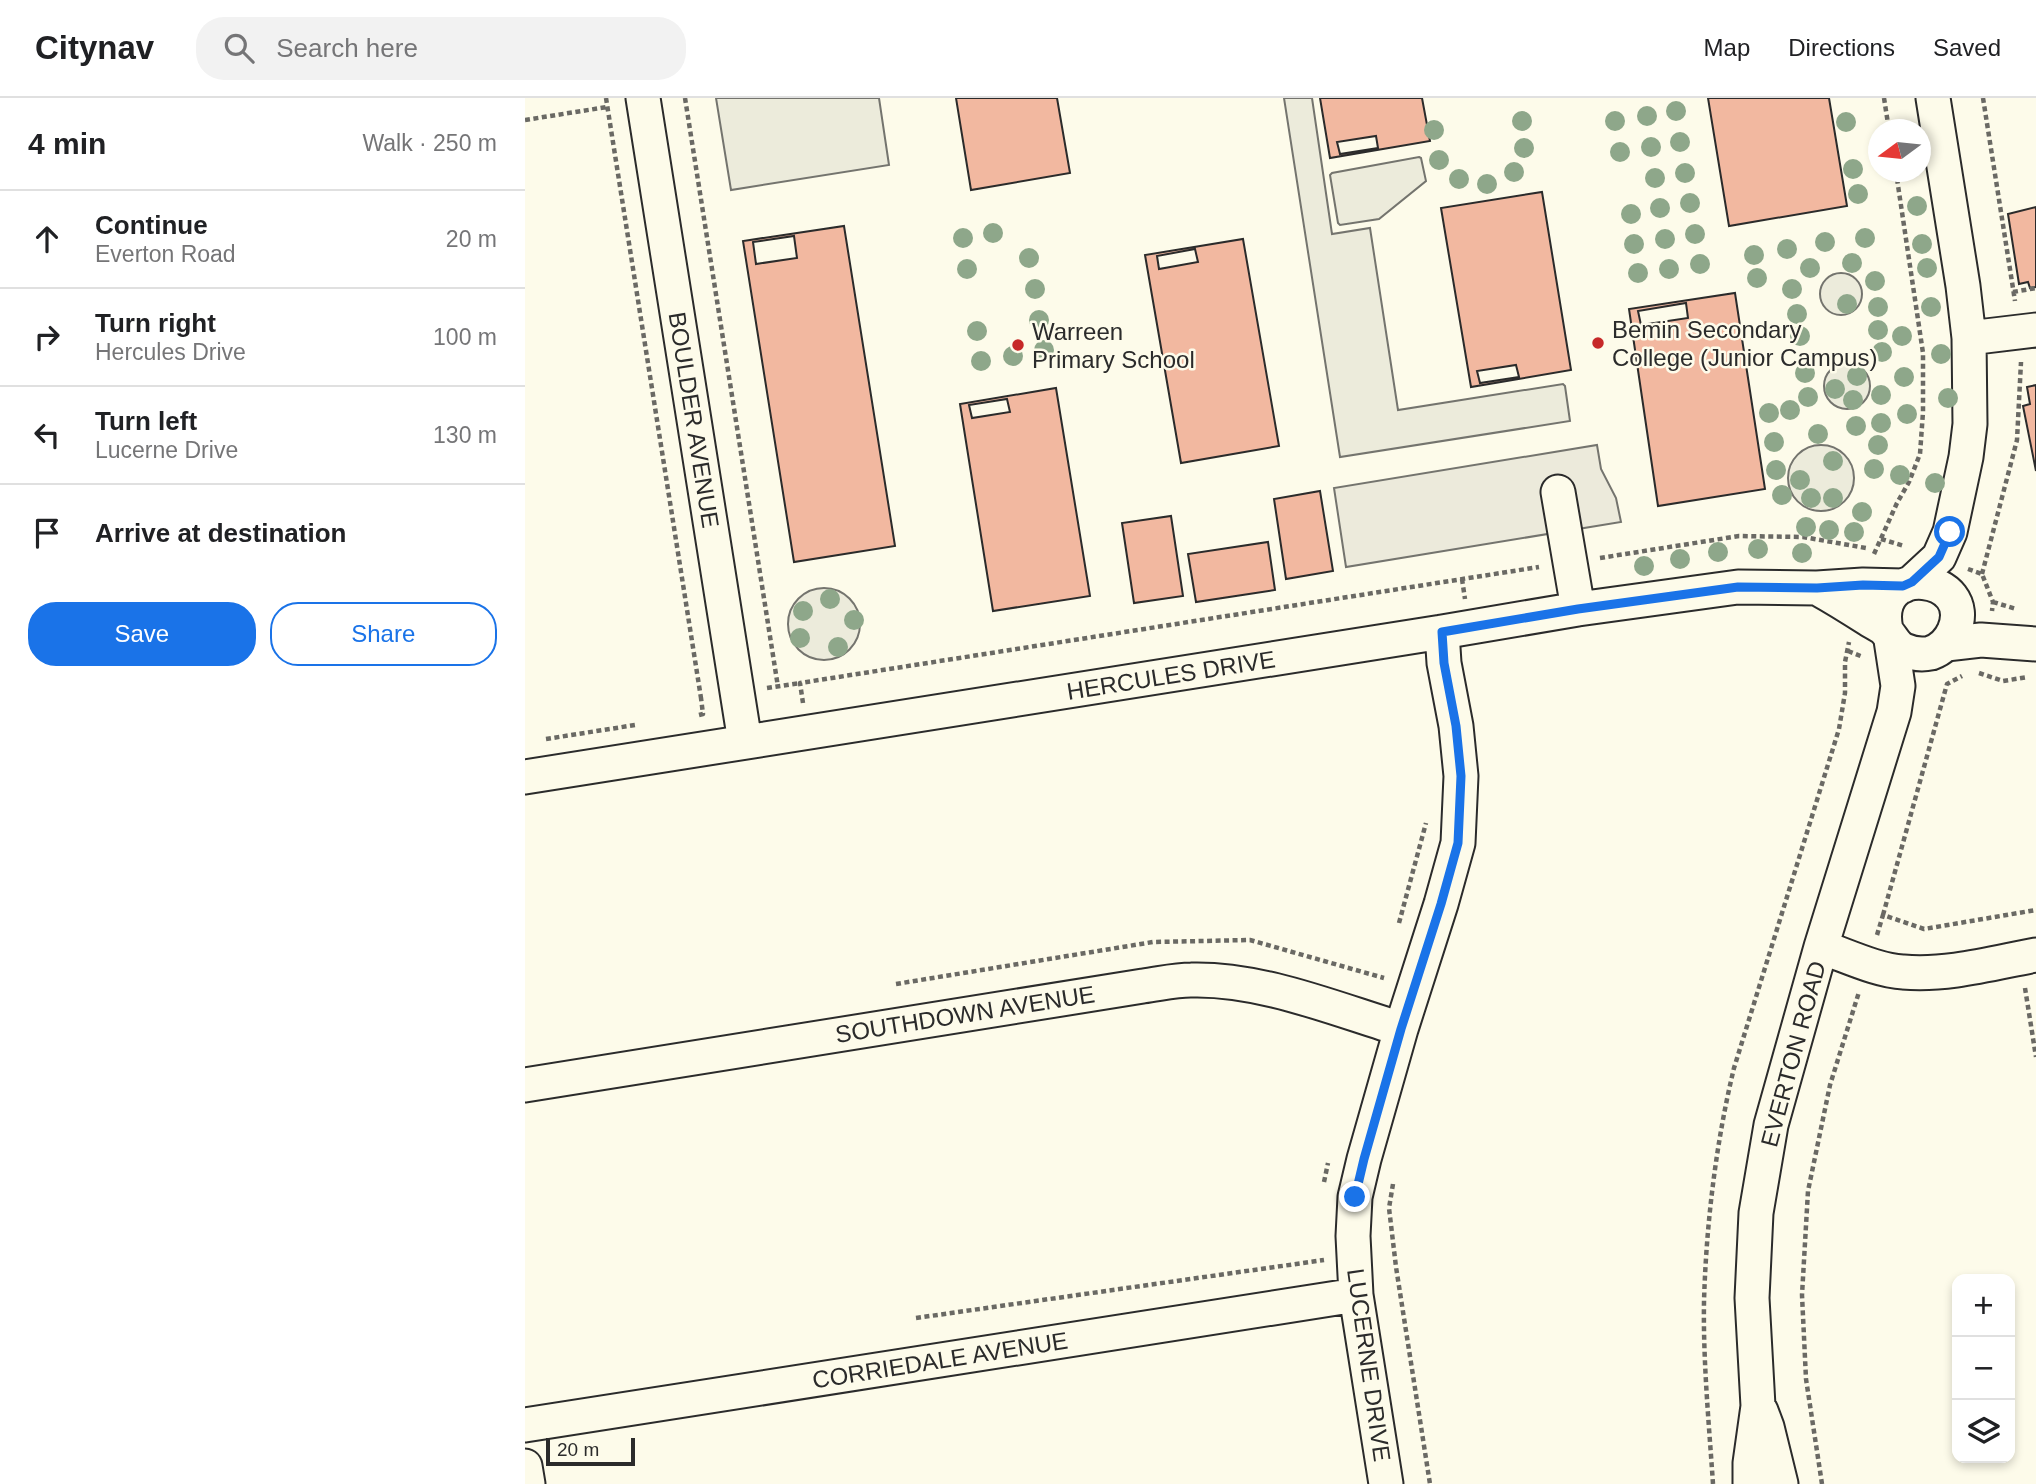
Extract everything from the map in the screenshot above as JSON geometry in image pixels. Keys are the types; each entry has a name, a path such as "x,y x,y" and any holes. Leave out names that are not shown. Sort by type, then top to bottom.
{"street":[{"path":"1933,98 1969,338 1970,424 1950,532 1939,557 1895,592 1885,610 1884,620 1889,635 1898,647 1917,654 1981,640 2022,643"},
{"name":"BOULDER AVENUE","path":"643,100 745,742"},
{"path":"1969,338 2036,330"},
{"path":"1558,492 1578,609"},
{"path":"1942,647 1956,625 1957,615 1952,600 1950,532"},
{"path":"1907,584 1933,584 1952,600 2022,643"},
{"name":"HERCULES DRIVE","path":"525,777 1578,609 1738,587 1817,588 1907,584"},
{"path":"1817,588 1889,635"},
{"name":"LUCERNE DRIVE","path":"1386,1484 1356,1295 1353,1236 1355,1197 1401,1029 1458,843 1461,776 1442,632"},
{"name":"EVERTON ROAD","path":"1750,1484 1750,1463 1758,1406 1752,1298 1755,1213 1771,1125 1821,947 1894,712 1898,686 1889,635"},
{"name":"EVERTON ROAD","path":"1894,712 1942,647"},
{"path":"1821,947 1864,977 1901,972 1926,973 2030,966"},
{"name":"SOUTHDOWN AVENUE","path":"525,1085 1191,980 1238,984 1280,992 1401,1029"},
{"name":"CORRIEDALE AVENUE","path":"525,1425 1356,1295"},
{"name":"EVERTON ROAD","path":"1758,1406 1767,1427 1781,1484"},
{"path":"525,1466 528,1484"}],"path":[{"path":"606,98 701,698 703,714 690,716"},
{"path":"685,98 778,687"},
{"path":"1884,98 1887,119"},
{"path":"525,120 643,100"},
{"path":"1872,558 1920,454 1923,412 1923,353 1897,182"},
{"path":"2013,292 2036,288"},
{"path":"701,698 1739,536 1803,537 1865,548"},
{"path":"1993,603 2027,612"},
{"path":"1822,1484 1805,1365 1802,1295 1808,1191 1830,1084 1883,915 1947,684 1971,670 2003,681 2036,675"},
{"path":"800,683 807,732"},
{"path":"546,739 638,724"},
{"path":"1883,915 1924,929 2036,911"},
{"path":"2030,966 2036,1057"},
{"path":"1394,1181 1389,1208 1430,1484"},
{"path":"916,1318 1329,1259"}],"shaded area":[{"path":"716,98 879,98 889,165 731,190"},
{"path":"1284,98 1312,98 1332,234 1370,228 1398,410 1563,384 1570,421 1340,457"},
{"path":"1419,157 1426,181 1379,219 1340,225 1338,223 1330,175 1332,173"},
{"path":"1841,273 1856,279 1862,294 1856,309 1841,315 1826,309 1820,294 1826,279"},
{"path":"1847,363 1863,370 1870,386 1863,402 1847,409 1831,402 1824,386 1831,370"},
{"path":"1597,445 1601,469 1616,498 1621,522 1346,567 1334,488"},
{"path":"1821,445 1844,455 1854,478 1844,501 1821,511 1798,501 1788,478 1798,455"},
{"path":"824,588 844,594 854,604 860,624 854,644 844,654 824,660 804,654 794,644 788,624 794,604 804,594"}],"building":[{"path":"956,98 1057,98 1070,173 971,190"},
{"path":"1320,98 1422,98 1430,141 1330,158","holes":["1376,136 1378,148 1340,154 1337,142"]},
{"path":"1708,98 1829,98 1847,206 1729,226"},
{"path":"1542,192 1571,370 1471,387 1441,208","holes":["1516,365 1519,377 1480,383 1477,371"]},
{"path":"2036,207 2036,287 2030,288 2028,282 2019,284 2008,214"},
{"path":"844,226 895,546 794,562 743,241","holes":["794,236 797,258 756,264 753,242"]},
{"path":"1243,239 1279,446 1181,463 1145,255","holes":["1195,249 1198,262 1159,269 1157,256"]},
{"path":"1735,293 1765,489 1658,506 1629,309","holes":["1686,303 1688,318 1641,325 1638,311"]},
{"path":"2036,385 2036,471 2023,406 2030,404 2027,387"},
{"path":"1056,388 1090,596 993,611 960,404","holes":["1007,399 1010,412 972,418 969,405"]},
{"path":"1320,491 1333,571 1286,579 1274,499"},
{"path":"1171,516 1183,596 1134,603 1122,523"},
{"path":"1268,542 1275,590 1196,602 1188,554"}],"place":[{"name":"Bemin Secondary College (Junior Campus)","path":"1598,343"},
{"name":"Warreen Primary School","path":"1018,345"}],"route":[{"path":"1355,1197 1401,1029 1458,843 1461,776 1442,632 1578,609 1738,587 1903,586 1912,582 1939,557 1950,532"}]}
